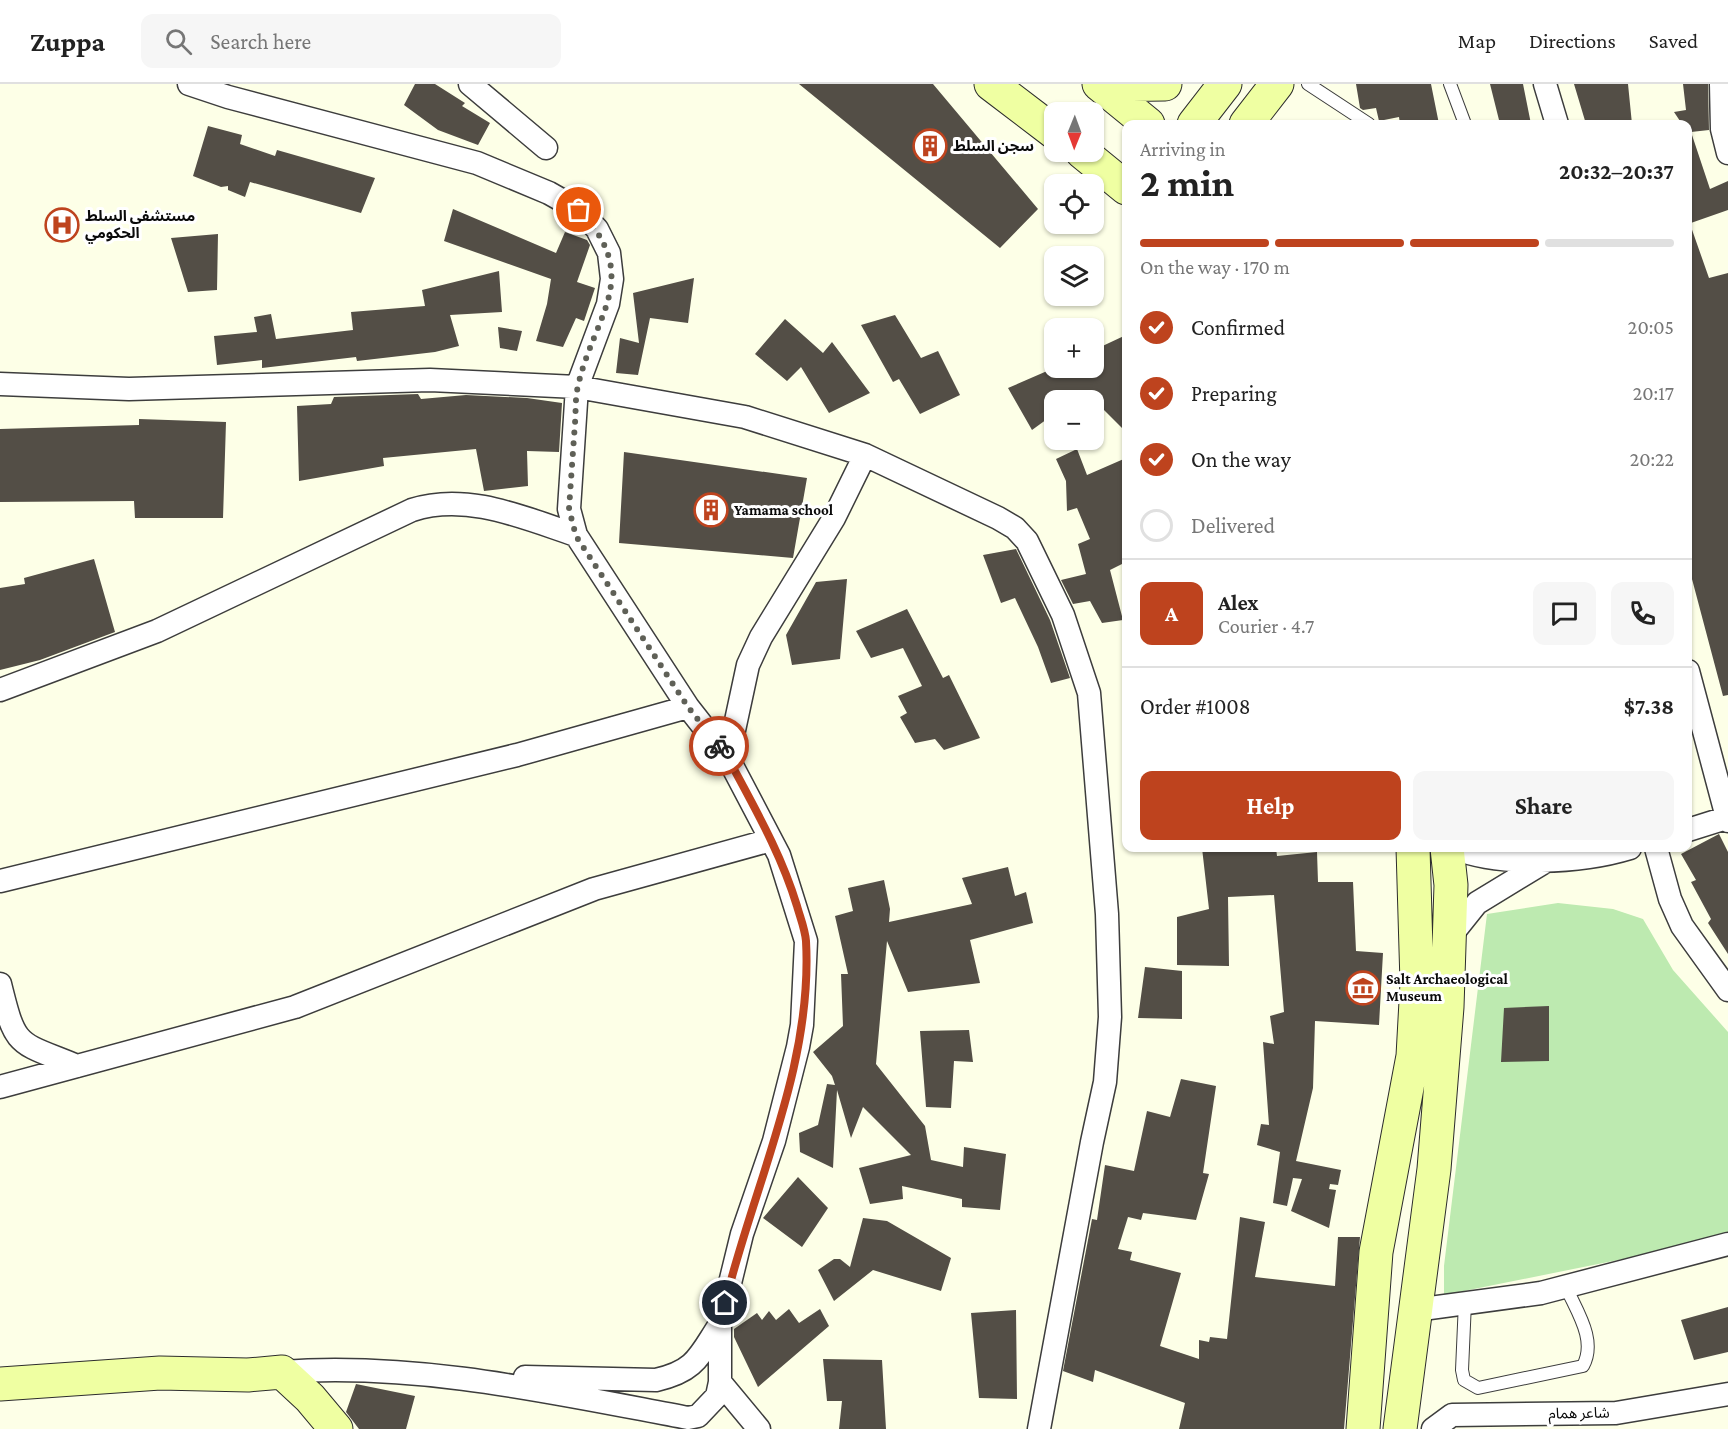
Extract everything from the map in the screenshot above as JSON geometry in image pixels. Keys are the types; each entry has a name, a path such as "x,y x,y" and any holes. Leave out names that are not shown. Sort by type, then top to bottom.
{"main road":[{"path":"991,84 1044,124"},
{"path":"1099,84 1165,84"},
{"path":"1099,84 1143,120"},
{"path":"1197,120 1225,84"},
{"path":"1249,120 1279,84"},
{"path":"1274,120 1279,84"},
{"path":"1094,162 1122,186"},
{"path":"1363,1429 1376,1252 1413,1056 1417,982 1413,852"},
{"path":"1400,1429 1434,1169 1447,1007 1451,885 1447,852"},
{"path":"1372,1314 1414,1310"},
{"path":"0,1384 160,1373 240,1375 282,1372 310,1398 336,1429"}],"street":[{"path":"189,84 228,97 477,163 518,178 579,210 597,229 609,253 612,279 608,304 578,387 569,509 576,536 688,707 728,758 787,876 806,941 802,1025 774,1141 742,1234 720,1324 720,1382 717,1396 708,1408 698,1416 688,1418 581,1397 460,1379 342,1369 282,1372"},
{"path":"470,84 546,148"},
{"path":"1545,84 1556,120"},
{"path":"1721,84 1722,129 1728,153"},
{"path":"0,384 129,389 430,380 578,387 745,417 865,455 998,518 1027,541 1063,615 1089,693 1107,914 1109,1056 1039,1429"},
{"path":"728,758 748,665 760,637 834,518 865,455"},
{"path":"0,690 157,631 429,504 462,503 496,509 576,536"},
{"path":"1692,686 1727,820 1692,829"},
{"path":"0,881 517,754 688,707"},
{"path":"0,1087 295,1007 594,889 771,840"},
{"path":"1464,852 1476,857 1546,861 1616,852"},
{"path":"1657,852 1670,899 1682,926 1728,990"},
{"path":"1449,940 1477,903 1546,861"},
{"path":"0,984 10,1026 15,1036 31,1047 76,1066"},
{"path":"1414,1310 1465,1302 1516,1298 1728,1244"},
{"path":"460,1379 492,1376 656,1380 674,1376 689,1367 720,1324"},
{"path":"720,1382 759,1429"},
{"name":"شاعر همام","path":"1433,1429 1452,1415 1616,1413 1728,1394"}],"lane":[{"path":"1308,84 1363,120"},
{"path":"1450,84 1462,120"},
{"path":"1465,1302 1462,1370 1464,1380 1478,1388 1582,1366 1589,1349 1587,1338 1566,1287"}],"green space":[{"path":"1558,903 1613,909 1643,919 1673,970 1728,1032 1728,1241 1628,1258 1444,1295 1444,1266 1487,914"}],"building":[{"path":"415,84 435,84 465,103 462,106 490,123 478,145 438,130 404,105"},
{"name":"سجن السلط","path":"799,84 933,84 1038,209 1000,248"},
{"path":"1356,84 1431,84 1438,120 1399,120 1399,117 1379,120 1376,108 1363,110 1360,108"},
{"path":"1490,84 1523,84 1530,120 1499,120"},
{"path":"1574,84 1628,84 1632,120 1585,120"},
{"path":"1683,84 1708,84 1709,130 1692,132 1692,120 1679,120 1674,112 1686,110"},
{"path":"208,126 242,135 240,144 275,156 277,150 375,178 361,213 250,182 245,197 228,190 228,186 221,187 193,176"},
{"path":"1692,135 1710,189 1728,181 1728,210 1692,223"},
{"path":"453,209 556,253 565,232 587,240 590,245 577,282 595,288 584,321 576,318 563,347 536,341 547,304 551,279 444,241"},
{"path":"1692,230 1709,278 1728,273 1728,695 1723,696 1692,579"},
{"path":"218,234 217,290 188,292 171,238"},
{"path":"499,271 502,312 450,315 459,346 435,352 357,361 356,357 262,368 262,360 217,365 214,336 257,332 254,317 271,314 276,339 353,330 351,312 425,306 422,290"},
{"path":"694,278 688,323 650,318 638,375 616,373 620,338 639,343 633,293"},
{"path":"895,315 921,358 938,351 960,395 920,414 899,379 893,382 861,325"},
{"path":"785,319 823,353 832,342 870,393 829,413 801,367 787,381 755,354"},
{"path":"498,327 522,331 517,351 500,348"},
{"path":"1122,337 1122,428 1104,410 1104,390 1044,390 1044,421 1032,430 1008,388 1044,372 1044,378 1104,378 1104,345"},
{"path":"418,394 421,399 466,395 527,398 562,403 559,452 527,451 528,486 484,491 476,449 383,458 384,466 299,481 297,406 331,404 334,397"},
{"path":"139,419 226,422 223,518 135,518 134,501 0,502 0,429 139,425"},
{"path":"1075,450 1077,450 1087,475 1122,460 1122,564 1110,570 1122,620 1102,623 1090,601 1073,604 1061,580 1086,574 1078,544 1090,539 1077,508 1067,511 1066,481 1056,459"},
{"name":"Yamama school","path":"624,452 807,478 793,558 619,543"},
{"path":"1016,549 1050,620 1070,678 1051,683 1038,647 1015,598 1001,603 983,555"},
{"path":"94,559 115,632 40,660 0,670 0,588 25,584 24,578"},
{"path":"847,579 840,659 792,665 786,635 816,582"},
{"path":"907,609 943,678 949,675 980,738 944,750 935,739 915,743 900,717 907,713 898,696 922,686 903,648 871,658 856,631"},
{"path":"1719,834 1728,852 1728,954 1708,923 1711,919 1691,882 1696,880 1681,854 1692,852 1692,848"},
{"path":"1202,852 1276,852 1277,856 1317,852 1318,882 1353,882 1356,951 1383,953 1379,1025 1315,1021 1313,1088 1296,1161 1341,1170 1338,1185 1330,1184 1329,1189 1336,1190 1329,1228 1291,1211 1302,1179 1293,1178 1287,1206 1273,1203 1280,1152 1257,1145 1261,1124 1269,1125 1263,1042 1274,1044 1270,1016 1284,1012 1274,895 1228,897 1229,966 1177,965 1177,917 1209,909"},
{"path":"1008,867 1015,896 1026,892 1033,923 970,940 980,983 908,992 887,941 876,1064 925,1126 931,1160 963,1167 964,1147 1006,1154 1000,1210 962,1207 962,1199 902,1186 903,1199 870,1204 859,1168 911,1155 863,1107 851,1138 837,1090 833,1168 800,1152 799,1133 818,1125 827,1084 835,1085 832,1076 813,1052 843,1026 841,974 848,974 835,916 853,911 848,888 884,880 890,909 889,922 972,904 962,878"},
{"path":"1145,967 1182,971 1182,1019 1138,1018"},
{"path":"1549,1006 1549,1061 1501,1062 1504,1008"},
{"path":"969,1030 973,1062 954,1061 951,1108 926,1107 920,1031"},
{"path":"1181,1079 1216,1086 1203,1173 1209,1174 1196,1220 1143,1213 1141,1220 1128,1217 1118,1249 1132,1252 1130,1260 1181,1273 1160,1346 1199,1359 1199,1340 1209,1342 1210,1337 1227,1339 1240,1217 1265,1222 1255,1277 1335,1286 1338,1237 1360,1237 1344,1429 1179,1429 1185,1403 1095,1370 1093,1382 1063,1371 1092,1219 1097,1220 1105,1165 1134,1171 1147,1111 1170,1117"},
{"path":"798,1177 828,1208 802,1247 763,1218"},
{"path":"863,1218 887,1221 951,1258 941,1291 873,1270 834,1301 818,1270 834,1259 840,1259 850,1267"},
{"path":"1728,1307 1728,1352 1694,1360 1681,1320"},
{"path":"789,1309 799,1323 820,1309 829,1326 758,1387 734,1337 734,1329 757,1313 762,1320 769,1311 776,1320"},
{"path":"1016,1310 1017,1399 979,1398 971,1313"},
{"path":"823,1359 882,1360 886,1429 839,1429 842,1401 827,1401"},
{"path":"356,1384 415,1396 406,1429 359,1429 346,1412"}],"way so far":[{"path":"579,210 597,229 609,253 612,279 608,304 578,387 569,509 571,523 576,536 688,707 719,746"}],"place":[{"name":"سجن السلط","path":"930,146"},
{"name":"مستشفى السلط الحكومي","path":"62,225"},
{"name":"Yamama school","path":"711,510"},
{"name":"Salt Archaeological Museum","path":"1363,988"}],"route":[{"path":"719,746 728,758 779,855 793,892 806,941 802,1025 798,1047 774,1141 742,1234 725,1303"}]}
